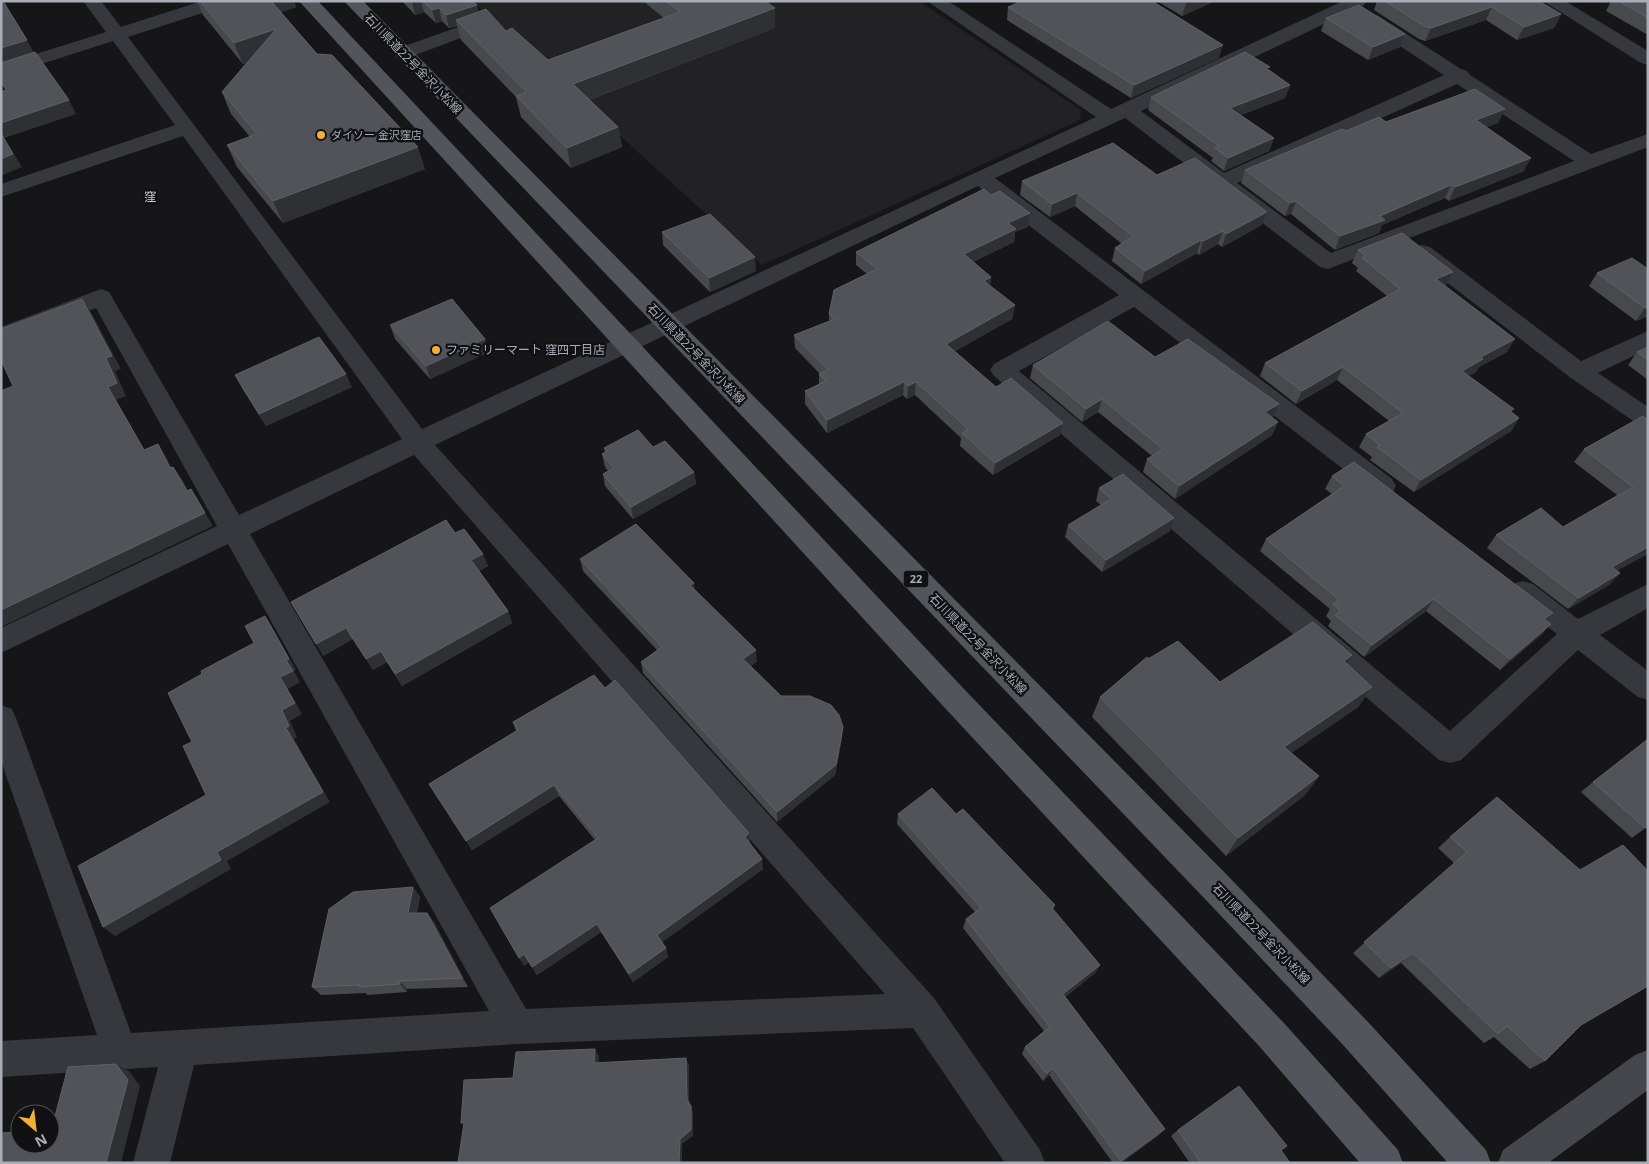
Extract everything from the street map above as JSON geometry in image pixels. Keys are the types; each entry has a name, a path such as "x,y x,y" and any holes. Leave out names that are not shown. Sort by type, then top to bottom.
{"main road":[{"path":"308,1 954,698 1270,1034 1385,1163"},
{"name":"石川県道22号金沢小松線","path":"353,1 1230,902 1356,1034 1473,1163"},
{"path":"1516,1163 1648,1068"}],"street":[{"path":"92,1 417,441 922,1010 1027,1163"},
{"path":"1,71 220,1"},
{"path":"1552,1 1648,59"},
{"path":"945,3 1223,181 1328,262 1648,140"},
{"path":"1,641 417,441 980,177 1119,114 1230,54 1350,3 1589,162"},
{"path":"403,53 487,22"},
{"path":"1223,181 1460,75"},
{"path":"1,191 187,128"},
{"path":"980,177 1403,501"},
{"path":"1399,235 1579,372 1648,419"},
{"path":"1134,296 1002,370 1450,750 1576,633 1648,595"},
{"path":"1,336 101,297 517,1027"},
{"path":"1579,372 1648,339"},
{"path":"1506,579 1648,688"},
{"path":"1,718 121,1053"},
{"path":"1,1060 517,1027 922,1010"},
{"path":"151,1163 180,1049"}],"shaded area":[{"path":"472,1 919,1 1081,110 1080,120 762,265"}],"building":[{"path":"1,1 3,1 27,40 1,48"},
{"name":"ダイソー 金沢窪店","path":"200,1 271,1 317,54 332,55 418,147 273,201 227,145 257,134 222,92 276,29 234,43"},
{"path":"423,1 473,1 477,5 446,15 439,8 432,10"},
{"path":"666,1 765,1 775,8 573,84 618,127 567,148 516,96 527,92 456,20 486,9 506,31 512,28 548,60 680,12"},
{"path":"1022,1 1152,1 1223,45 1134,85 1008,7"},
{"path":"1385,1 1539,1 1561,14 1524,27 1492,7 1431,28 1424,26"},
{"path":"1619,1 1648,1 1648,18"},
{"path":"1359,5 1405,34 1373,47 1326,18"},
{"path":"35,52 69,100 1,123 1,92 6,90 1,82 1,63"},
{"path":"1245,52 1270,67 1266,68 1290,85 1230,108 1274,138 1228,158 1215,148 1219,146 1151,97"},
{"path":"1475,89 1505,109 1476,120 1531,158 1455,187 1451,185 1380,216 1385,220 1340,236 1296,201 1290,203 1245,170 1342,129 1346,131 1379,117 1386,122"},
{"path":"1,133 13,154 1,159"},
{"path":"1113,143 1157,175 1195,158 1267,212 1226,234 1223,231 1203,241 1201,240 1145,271 1115,248 1133,236 1077,193 1052,204 1022,181"},
{"path":"984,189 991,195 1000,191 1030,213 1008,223 1016,229 964,254 991,277 984,281 1015,305 946,344 996,387 1011,378 1063,423 995,463 962,433 968,429 916,382 908,386 904,382 827,420 805,391 826,381 819,374 828,369 794,335 835,319 829,314 834,290 877,269 856,252"},
{"path":"710,214 755,257 709,278 662,232"},
{"path":"1402,233 1453,272 1436,279 1515,339 1481,357 1483,359 1462,371 1514,409 1510,411 1519,418 1421,480 1377,447 1380,445 1366,434 1403,413 1343,367 1302,391 1265,363 1400,289 1362,258 1366,256 1358,250"},
{"path":"1632,258 1648,269 1648,307 1645,308 1597,273"},
{"path":"82,299 112,356 106,358 117,383 108,387 144,450 158,444 170,468 173,467 187,491 191,489 205,513 1,610 1,391 13,386 1,360 1,329"},
{"path":"452,299 485,339 426,366 390,325"},
{"path":"1108,321 1155,357 1188,339 1279,404 1265,412 1278,422 1179,486 1147,459 1163,449 1102,399 1086,409 1033,365"},
{"path":"319,337 346,374 259,414 235,375"},
{"path":"1648,347 1648,360 1637,352"},
{"path":"1643,416 1648,420 1648,547 1612,567 1620,573 1579,598 1496,535 1541,508 1563,527 1633,487 1584,449"},
{"path":"638,430 653,447 665,441 694,472 631,507 603,474 614,468 602,454 607,451 604,448"},
{"path":"1354,462 1553,613 1544,619 1551,624 1510,659 1434,599 1372,645 1335,615 1340,611 1333,604 1339,600 1266,539 1344,486 1332,476"},
{"path":"1123,474 1174,518 1106,560 1068,525 1111,499 1099,488"},
{"path":"446,520 455,533 464,529 483,554 471,560 508,611 395,674 381,651 366,659 346,628 316,644 291,602"},
{"path":"636,524 694,583 690,585 756,650 743,659 781,696 810,696 831,705 839,715 843,727 836,765 777,812 641,662 662,647 580,559"},
{"path":"265,616 289,659 286,660 293,671 280,677 295,703 282,710 289,726 286,728 323,792 217,852 221,860 103,927 78,866 206,795 183,746 192,742 168,693 202,674 201,671 254,643 245,626"},
{"path":"1313,622 1352,655 1344,661 1372,687 1284,747 1319,776 1238,838 1100,697 1147,657 1148,659 1178,641 1220,682"},
{"path":"594,675 605,688 615,680 749,833 745,837 762,859 657,935 666,948 629,974 597,924 532,967 524,954 519,958 490,908 598,838 554,785 466,841 429,784 518,730 513,722"},
{"path":"1648,739 1648,826 1645,828 1593,782"},
{"path":"932,788 956,814 963,809 1055,905 1052,908 1100,965 1063,994 1165,1129 1121,1161 1053,1068 1047,1074 1025,1047 1050,1027 966,919 981,908 898,814"},
{"path":"1497,797 1580,870 1623,845 1648,871 1648,978 1645,979 1648,982 1648,986 1581,1025 1545,1061 1507,1026 1498,1034 1413,953 1391,968 1364,942 1467,852 1450,837"},
{"path":"413,887 408,913 427,913 462,978 400,981 400,984 359,987 360,985 312,987 329,909 353,892"},
{"path":"595,1049 594,1063 686,1058 687,1099 691,1106 691,1130 680,1139 679,1163 458,1163 464,1123 461,1123 464,1080 513,1078 516,1052"},
{"path":"116,1064 128,1080 106,1163 1,1163 1,1133 10,1133 10,1154 60,1154 60,1104 58,1104 68,1067"},
{"path":"1239,1086 1287,1146 1281,1150 1290,1163 1201,1163 1178,1130"}],"place":[{"name":"ダイソー 金沢窪店","path":"321,135"},
{"name":"ファミリーマート 窪四丁目店","path":"436,350"}],"district":[{"name":"窪","path":"150,197"}]}
